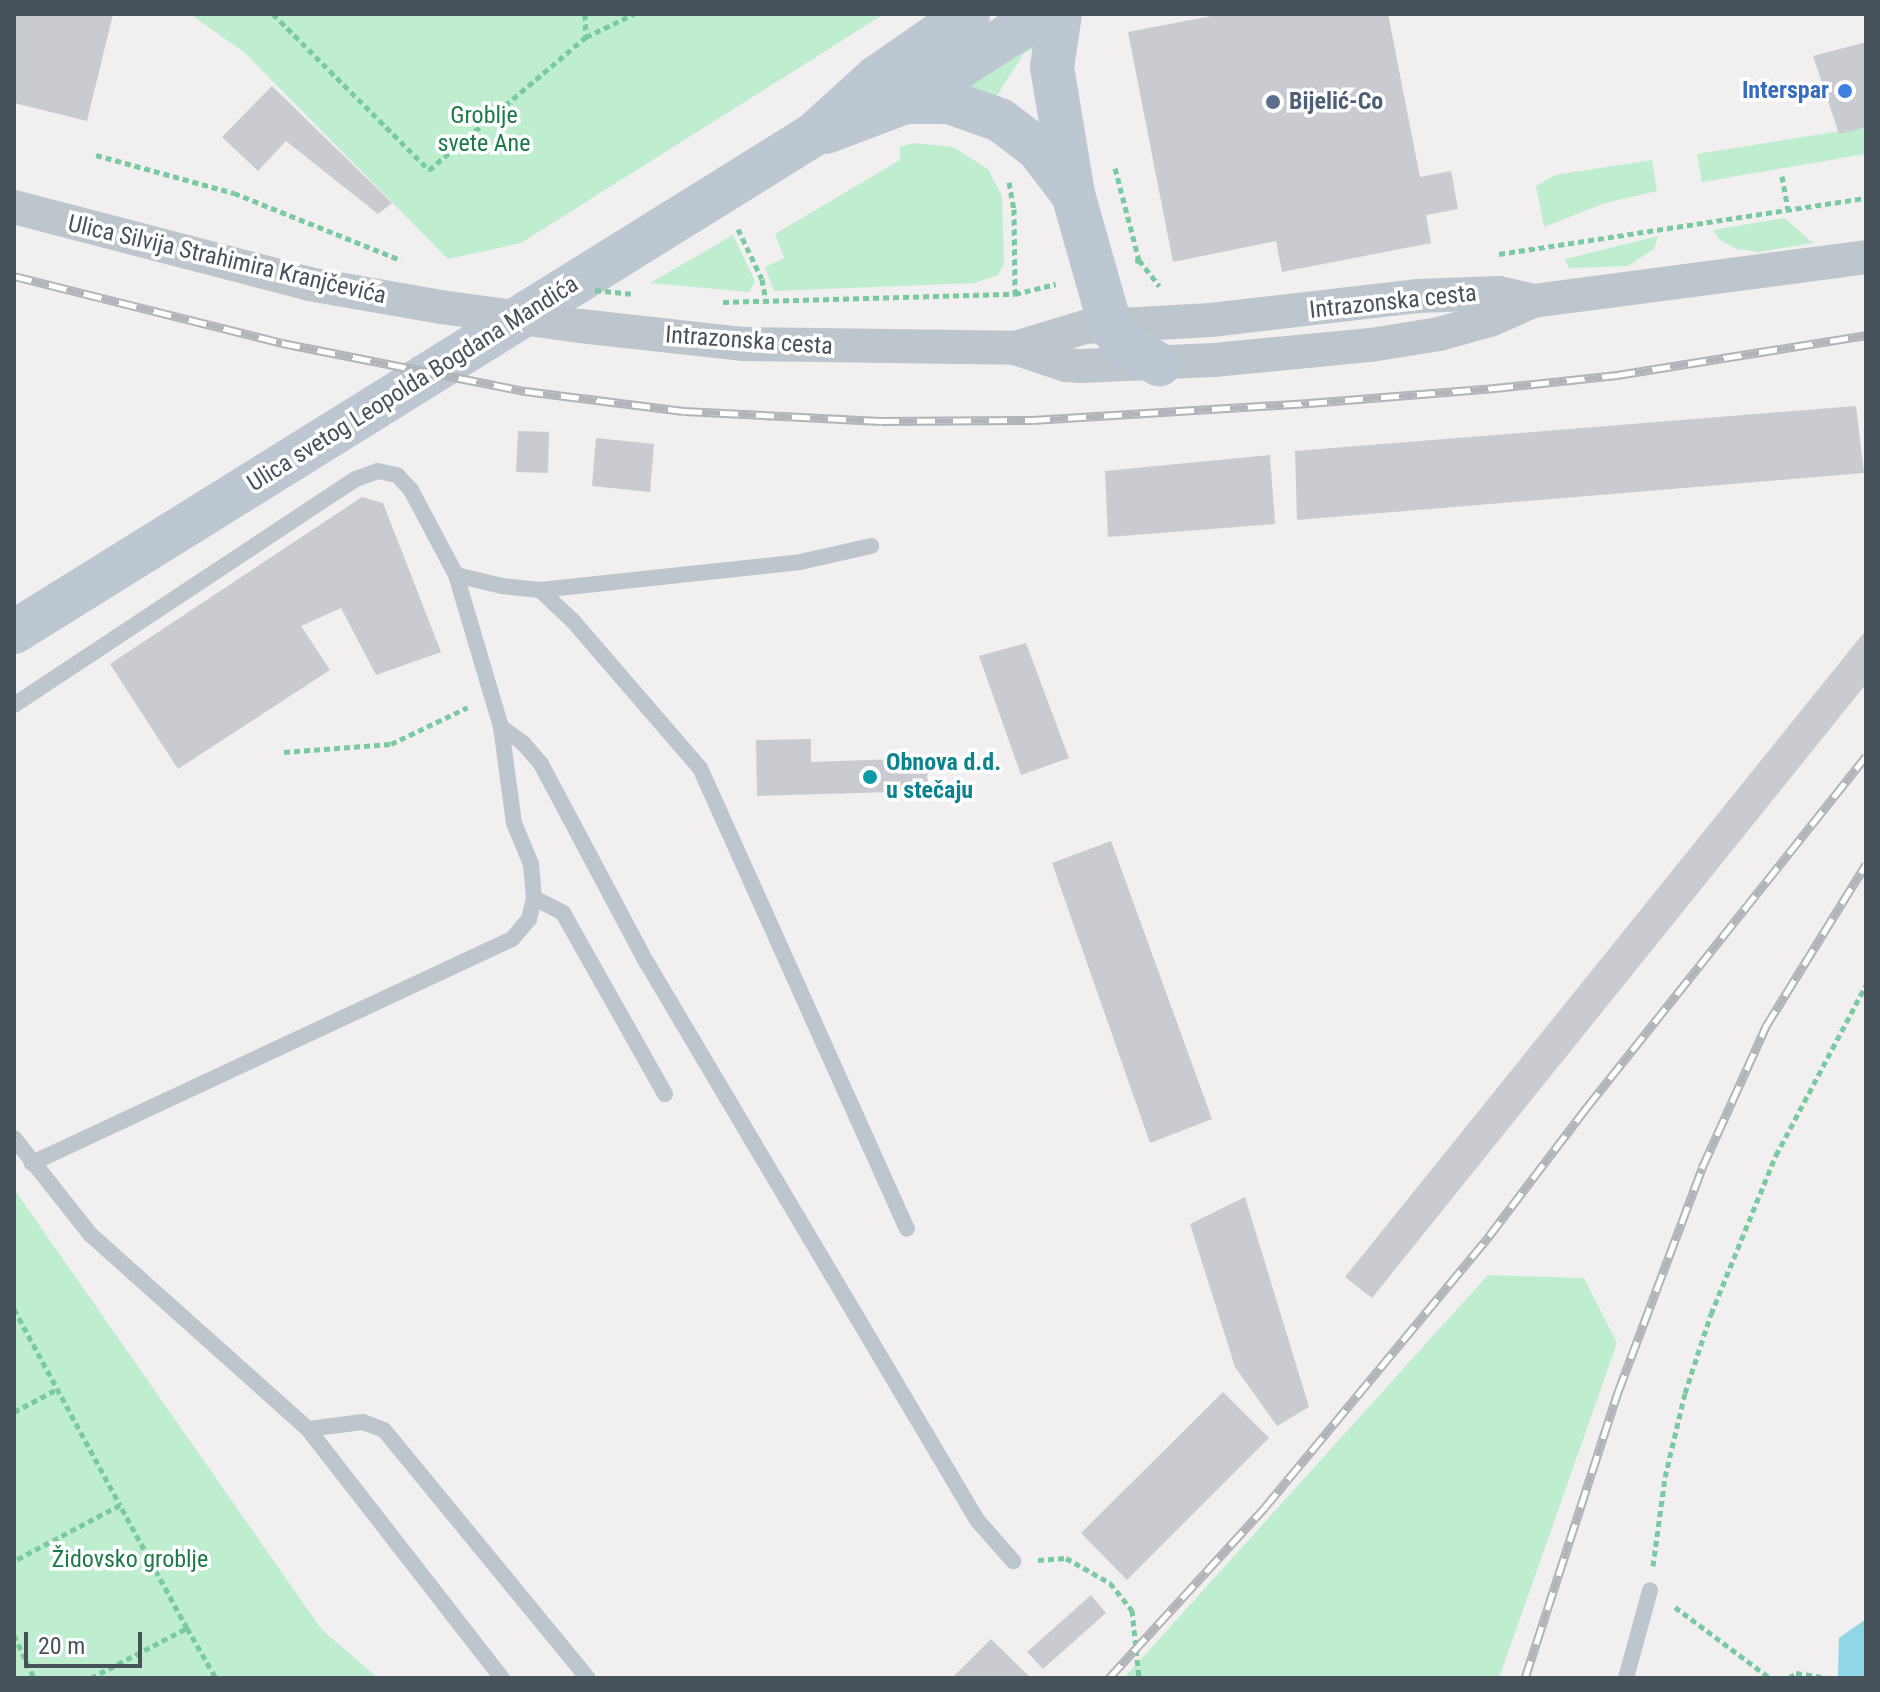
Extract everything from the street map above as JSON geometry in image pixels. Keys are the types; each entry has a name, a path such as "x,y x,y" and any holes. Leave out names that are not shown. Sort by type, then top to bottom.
{"main road":[{"name":"Ulica svetog Leopolda Bogdana Mandića","path":"14,632 813,135 877,77 968,14"},
{"name":"Ulica svetog Leopolda Bogdana Mandića","path":"813,135 905,102 1042,14"},
{"path":"1060,14 1052,67 1073,194 1110,325 1126,346 1159,364"},
{"path":"905,102 949,102 1000,120 1038,149 1073,194"}],"street":[{"name":"Ulica Silvija Strahimira Kranjčevića","path":"14,207 309,284 441,307 580,326"},
{"path":"1533,301 1866,257"},
{"name":"Intrazonska cesta","path":"1015,348 1068,330 1224,319 1459,293 1499,293 1533,301"},
{"name":"Intrazonska cesta","path":"580,326 744,344 1015,348 1066,365 1159,364 1329,349 1439,334 1490,320 1533,301"}],"lane":[{"path":"14,705 356,479 378,471 397,475 411,490 456,575 501,727 514,823 531,864 534,898 529,919 512,939 32,1163"},
{"path":"456,575 540,590 800,562 871,546"},
{"path":"540,590 573,621 700,768 907,1229"},
{"path":"501,727 523,743 541,764 663,990 977,1520 1013,1561"},
{"path":"534,898 563,913 665,1094"},
{"path":"14,1138 91,1235 308,1429 502,1678"},
{"path":"308,1429 363,1422 384,1430 588,1678"},
{"path":"1626,1678 1650,1590"}],"path":[{"path":"273,14 429,170 586,37 634,14"},
{"path":"585,14 586,37"},
{"path":"96,155 234,193 410,263"},
{"path":"1782,176 1788,209"},
{"path":"1526,250 1866,198"},
{"path":"735,224 762,279 766,302"},
{"path":"284,752 391,744 456,716 491,690"},
{"path":"1770,1678 1650,1590 1665,1477 1685,1393 1711,1314 1776,1155 1866,985"},
{"path":"14,1309 216,1678"},
{"path":"14,1412 57,1389"},
{"path":"14,1561 120,1505"},
{"path":"1013,1561 1066,1558 1110,1583 1132,1610 1139,1678"},
{"path":"91,1678 187,1628"},
{"path":"14,1635 34,1678"},
{"path":"1789,1678 1796,1673 1828,1678"}],"green space":[{"name":"Groblje svete Ane","path":"190,14 884,14 521,243 448,259 245,53"},
{"path":"1026,34 1037,48 1024,53 993,102 961,91"},
{"path":"1866,127 1866,154 1702,182 1697,154"},
{"path":"914,143 953,147 988,169 1002,196 1004,264 998,275 975,283 774,291 765,267 784,258 775,234 900,160 900,147"},
{"path":"1652,160 1657,191 1605,203 1544,227 1536,186 1555,175"},
{"path":"1784,218 1813,243 1758,252 1737,249 1720,240 1713,230"},
{"path":"733,235 755,281 749,292 650,283"},
{"path":"1658,236 1654,249 1628,266 1569,268 1565,259"},
{"name":"Židovsko groblje","path":"14,1189 322,1630 378,1678 14,1678"},
{"path":"1488,1275 1584,1278 1617,1343 1499,1678 1124,1678"}],"water":[{"path":"1866,1619 1866,1678 1838,1678 1839,1638"}],"building":[{"path":"14,14 113,14 87,121 14,103"},
{"name":"Bijelić-Co","path":"1222,14 1388,14 1420,177 1451,171 1458,209 1426,215 1431,243 1282,272 1276,241 1173,262 1128,32"},
{"name":"Interspar","path":"1866,42 1866,127 1839,134 1813,56"},
{"path":"272,86 392,203 378,214 286,141 258,171 222,137"},
{"path":"1856,406 1864,473 1297,520 1295,451"},
{"path":"518,431 549,432 548,473 516,472"},
{"path":"596,438 654,444 650,492 592,486"},
{"path":"1270,455 1275,524 1108,537 1105,471"},
{"path":"362,497 383,503 441,652 376,675 341,608 301,626 330,670 178,769 110,664"},
{"path":"1866,630 1866,684 1372,1298 1345,1277"},
{"path":"1026,643 1069,758 1021,775 979,656"},
{"path":"811,739 811,762 927,758 928,791 757,796 756,740"},
{"path":"1111,841 1212,1119 1150,1143 1052,863"},
{"path":"1245,1197 1309,1407 1277,1426 1235,1367 1190,1224"},
{"path":"1223,1392 1269,1438 1127,1580 1081,1533"},
{"path":"1091,1595 1106,1613 1043,1669 1027,1652"},
{"path":"991,1639 1031,1678 952,1678"}],"railway":[{"path":"14,276 282,343 525,391 684,411 881,421 1032,420 1495,388 1617,375 1866,335"},
{"path":"1109,1678 1265,1507 1489,1236 1587,1107 1866,756"},
{"path":"1525,1678 1618,1392 1702,1168 1766,1026 1866,864"}],"place":[{"name":"Interspar","path":"1845,91"},
{"name":"Bijelić-Co","path":"1273,102"},
{"name":"Obnova d.d. u stečaju","path":"870,777"}]}
